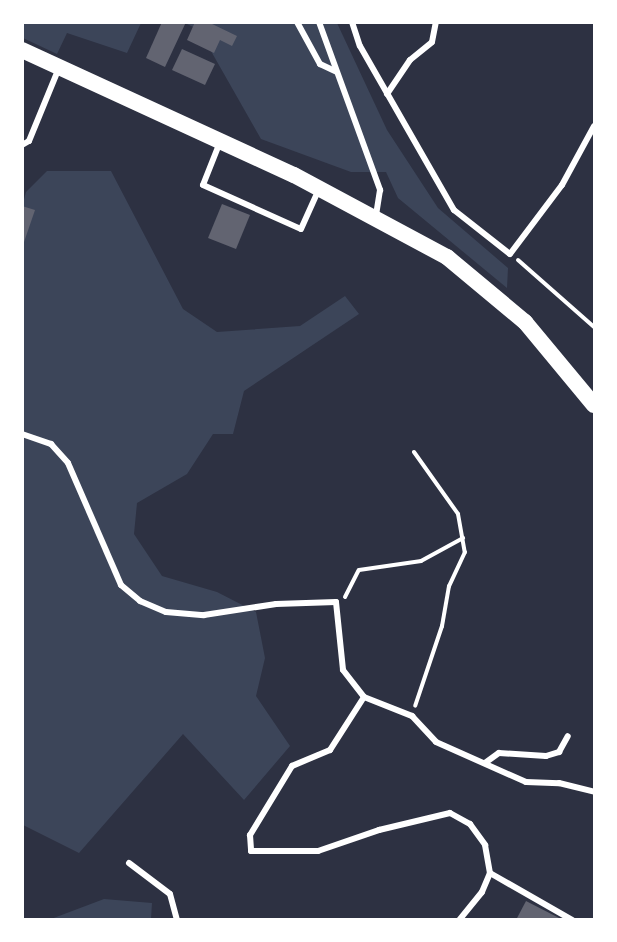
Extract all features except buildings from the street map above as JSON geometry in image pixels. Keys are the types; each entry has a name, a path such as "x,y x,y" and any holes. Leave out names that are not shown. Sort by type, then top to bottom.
{"highway":[{"path":"22,50 320,188 447,257 484,286 553,353 594,405"}],"street":[{"path":"297,22 320,64 335,70"},
{"path":"319,22 380,190 376,217"},
{"path":"352,22 360,46 454,210 510,254 562,185 594,126"},
{"path":"387,94 410,60 432,42 436,22"},
{"path":"22,145 29,141 59,67"},
{"path":"220,142 204,185 301,229 320,188"},
{"path":"22,434 51,444 68,463 121,585 140,600 166,612 204,615 276,604 336,602 343,670 364,697 412,716 436,742 526,782 559,783 594,792"},
{"path":"364,697 330,750 292,766 250,835 251,851 318,851 379,830 450,813 470,824 485,844 490,873 482,892 459,920"},
{"path":"485,763 499,753 546,756 559,752 568,736"},
{"path":"129,863 170,894 177,920"},
{"path":"490,873 572,920"}],"path":[{"path":"510,254 594,327"},
{"path":"412,716 442,626 448,586 465,552 458,514 414,452"},
{"path":"336,602 349,594 359,570 421,561 463,538"}],"shaded area":[{"path":"23,22 141,23 127,53 67,33 57,54 23,38"},
{"path":"185,23 337,23 387,130 438,208 508,268 507,288 398,198 386,172 351,172 261,139 199,30"},
{"path":"47,171 111,171 183,309 217,332 300,326 345,296 359,314 244,391 233,434 213,434 187,474 137,503 134,534 162,576 217,592 256,612 265,658 256,696 290,746 244,800 183,734 79,853 23,825 23,203 26,192"},
{"path":"104,899 152,903 151,919 51,919"}]}
